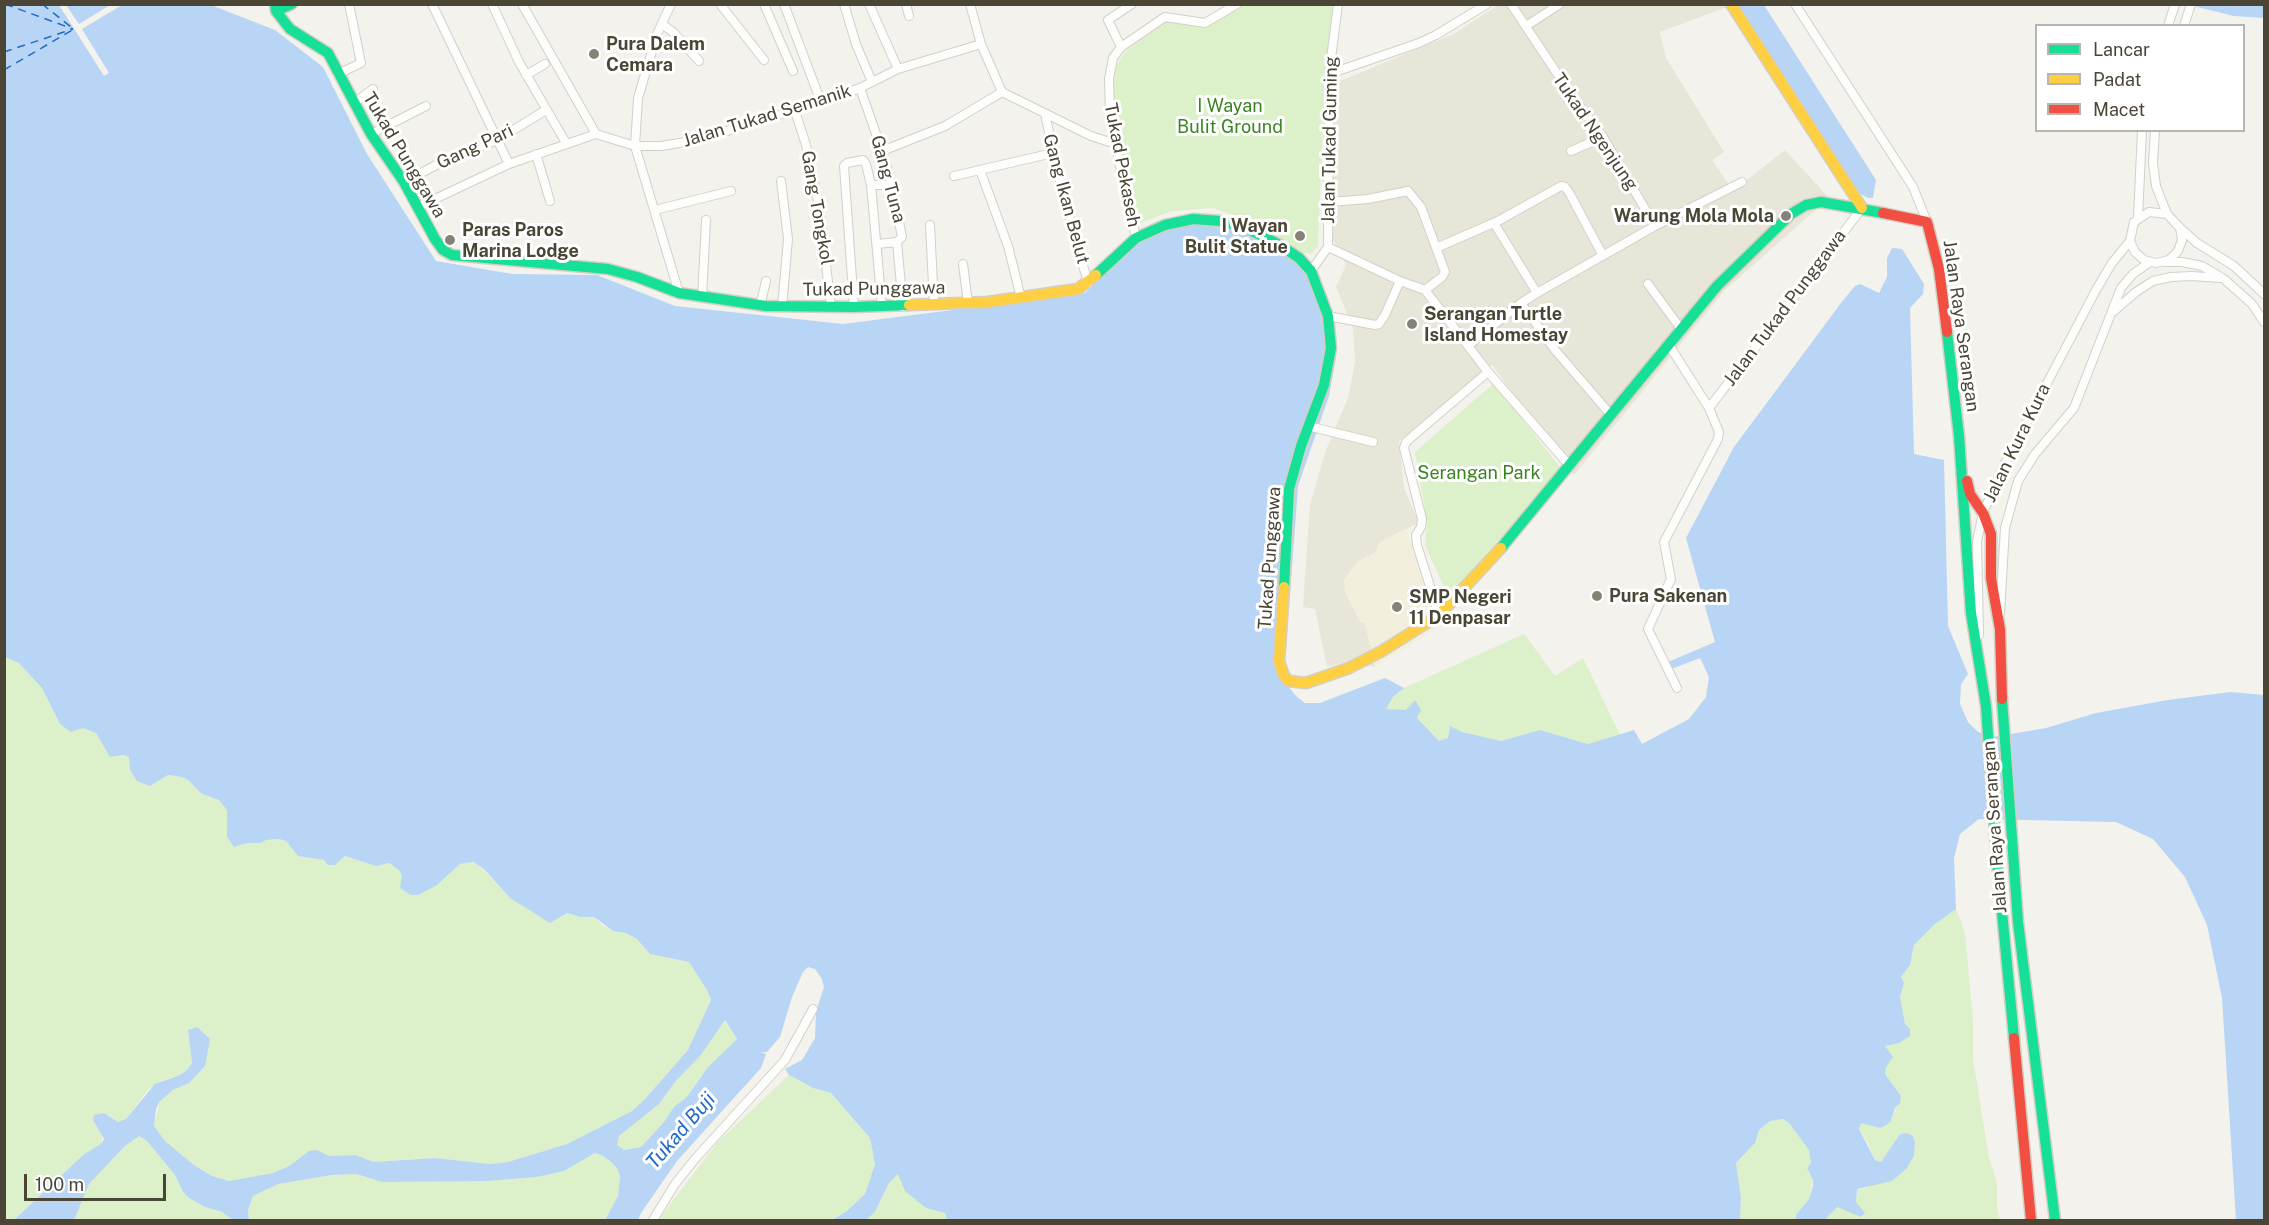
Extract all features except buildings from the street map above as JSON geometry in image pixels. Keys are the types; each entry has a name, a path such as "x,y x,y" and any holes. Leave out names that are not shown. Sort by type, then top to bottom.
{"street":[{"path":"276,8 292,4"},
{"path":"338,74 361,63 349,4"},
{"path":"432,4 509,164"},
{"path":"492,4 526,75 566,144"},
{"path":"418,207 509,164 596,134 522,4"},
{"path":"671,4 662,24 638,98 635,146 679,293"},
{"path":"720,4 764,60"},
{"path":"764,4 793,71"},
{"path":"784,4 821,102"},
{"path":"844,4 856,44 872,82"},
{"path":"868,4 898,69"},
{"path":"906,4 909,16"},
{"path":"970,4 981,44 1002,92 1091,136 1116,144"},
{"path":"1132,4 1108,20 1121,47 1165,16 1205,23 1237,4"},
{"name":"Jalan Tukad Guming","path":"1311,271 1328,247 1329,74 1338,4"},
{"path":"1329,74 1419,43 1487,4"},
{"name":"Tukad Ngenjung","path":"1511,4 1572,96 1603,137 1655,226"},
{"path":"1526,26 1560,4"},
{"path":"1731,4 1862,208"},
{"path":"1795,4 1913,187 1927,222"},
{"path":"2169,24 2175,4"},
{"path":"2185,24 2191,4"},
{"name":"Tukad Punggawa","path":"276,8 294,32 326,51 371,134 404,182 440,246 452,255 608,269 679,293 782,307 882,307 968,303 1074,290 1088,284 1137,238 1165,225 1193,219 1220,221 1246,228 1278,244 1299,258 1311,271 1322,294 1328,315 1331,348 1324,385 1308,426 1289,489 1279,661 1284,676 1295,683 1323,679 1382,651 1439,615 1508,540 1717,286 1791,214 1813,202 1821,202 1927,222"},
{"path":"662,24 674,33 699,61"},
{"name":"Jalan Tukad Semanik","path":"596,134 635,146 669,145 698,140 795,111 861,88 898,69 981,44"},
{"name":"Tukad Pekaseh","path":"1121,47 1113,58 1109,79 1110,113 1137,238"},
{"path":"526,75 545,64"},
{"name":"Gang Tuna","path":"861,88 892,184 902,237 897,242 903,306"},
{"path":"354,103 373,89"},
{"path":"882,151 945,126 1002,92"},
{"path":"371,134 426,106"},
{"name":"Gang Pari","path":"404,182 442,162 497,140 546,110"},
{"name":"Gang Tongkol","path":"795,111 806,145 819,206 831,307"},
{"name":"Gang Ikan Belut","path":"1045,114 1053,153 1088,284"},
{"path":"2142,132 2138,218 2132,228 2130,240 2139,257 2150,262 2182,262 2202,266 2224,279 2252,304 2265,322"},
{"path":"2155,132 2153,163 2156,186 2168,214"},
{"path":"1571,151 1603,137"},
{"path":"954,176 1053,153"},
{"path":"536,154 550,201"},
{"path":"855,307 844,167 847,163 864,161 871,185 882,307"},
{"path":"980,170 1008,246 1021,298"},
{"path":"781,182 789,239 782,307"},
{"path":"1469,345 1537,293 1655,226 1742,182"},
{"path":"871,185 892,184"},
{"path":"1436,248 1494,223 1561,186 1565,187 1602,256"},
{"path":"655,210 731,191"},
{"path":"1329,202 1368,199 1408,191 1421,207 1444,267 1445,274 1425,290"},
{"name":"Jalan Tukad Punggawa","path":"1709,408 1862,208"},
{"path":"2138,218 2149,212 2168,214 2197,243 2234,266 2265,294"},
{"path":"702,297 706,220"},
{"name":"Jalan Raya Serangan","path":"1927,222 1939,269 1959,436 1971,612 1986,706 1996,849 2031,1221"},
{"path":"1494,223 1537,293"},
{"path":"930,225 934,305"},
{"path":"2163,262 2174,256 2180,246 2180,228"},
{"name":"Jalan Kura Kura","path":"1979,666 1977,541 1983,513 2002,469 2096,290 2112,263 2130,240"},
{"path":"878,244 897,242"},
{"path":"1328,247 1400,281 1425,290 1488,372 1569,465"},
{"name":"Jalan Kura Kura","path":"2000,629 2004,528 2018,482 2035,454 2074,408 2121,288 2133,274 2150,262"},
{"path":"963,264 968,303"},
{"path":"2112,313 2153,281 2192,276 2224,279"},
{"path":"760,306 766,281"},
{"path":"1328,315 1379,324 1400,281"},
{"path":"1648,284 1681,329"},
{"path":"1521,303 1555,350 1611,416"},
{"path":"1669,345 1709,408 1719,432 1718,440 1664,542 1671,579 1648,629 1677,688"},
{"path":"1439,615 1417,545 1416,535 1421,527 1422,519 1404,448 1406,442 1488,372"},
{"path":"1308,426 1373,442"},
{"name":"Jalan Raya Serangan","path":"1959,436 1970,494 1983,513 1991,534 1992,578 2000,629 2002,705 2017,903 2055,1221"},
{"path":"2001,904 2017,903"},
{"path":"653,1221 675,1184 695,1158 785,1060 813,1009"}],"shaded area":[{"path":"1498,5 1732,5 1660,32 1666,58 1724,152 1712,160 1733,191 1785,150 1829,198 1725,290 1574,475 1492,365 1399,441 1404,488 1419,523 1380,542 1376,552 1357,562 1365,623 1375,667 1346,662 1327,667 1315,609 1303,607 1310,504 1326,450 1348,398 1355,362 1353,328 1336,287 1346,265 1332,238 1334,90 1340,81 1454,34"},
{"name":"SMP Negeri 11 Denpasar","path":"1406,529 1449,620 1375,667 1365,624 1360,622 1345,593 1344,580 1357,562 1376,552 1380,542"}],"green space":[{"name":"I Wayan Bulit Ground","path":"1244,5 1333,5 1325,73 1318,246 1311,254 1298,252 1259,224 1213,208 1172,211 1135,225 1113,96 1116,66 1127,50 1167,21 1203,28"},
{"name":"Serangan Park","path":"1494,383 1562,470 1448,596 1425,545 1427,521 1415,452"},
{"path":"1524,634 1555,676 1583,658 1620,735 1588,744 1540,730 1501,741 1462,732 1450,726 1448,738 1439,741 1417,718 1415,700 1406,711 1385,710 1393,697 1404,688"},
{"path":"4,657 19,662 42,688 60,724 96,733 110,757 123,755 129,757 130,770 150,786 168,775 182,777 202,794 219,800 227,810 227,837 246,843 279,839 286,841 298,856 324,860 335,865 345,856 376,866 388,863 399,870 402,876 437,885 460,864 472,862 483,869 510,898 580,917 594,917 613,931 626,933 638,939 650,954 689,962 711,1000 688,1050 632,1111 567,1144 508,1162 490,1164 435,1158 374,1162 355,1155 333,1157 309,1151 289,1166 273,1173 229,1181 212,1176 194,1165 165,1141 154,1126 160,1101 173,1090 189,1082 205,1066 188,1030 192,1063 187,1070 180,1075 163,1080 148,1090 126,1119 118,1122 104,1113 93,1120 102,1135 102,1143 83,1155 14,1220 5,1220"},
{"path":"1956,909 1965,933 1973,1020 1973,1059 1989,1158 1997,1183 1997,1208 2000,1220 1825,1220 1837,1207 1856,1202 1857,1189 1866,1188 1911,1162 1914,1156 1915,1142 1900,1134 1881,1162 1875,1160 1859,1129 1861,1123 1880,1128 1891,1121 1901,1096 1885,1074 1885,1045 1905,1024 1900,997 1904,983 1901,977 1910,965 1914,945 1935,924"},
{"path":"724,1020 737,1039 708,1067 687,1097 674,1107 664,1122 641,1147 623,1150 617,1145 619,1136 659,1104 675,1082 701,1055"},
{"path":"789,1075 813,1088 831,1093 870,1138 875,1164 865,1194 847,1211 832,1220 658,1220 717,1143"},
{"path":"1783,1119 1789,1123 1809,1150 1811,1163 1807,1168 1813,1180 1809,1199 1796,1215 1796,1220 1740,1220 1741,1197 1736,1163 1755,1143 1759,1130 1770,1121"},
{"path":"139,1136 147,1141 175,1175 183,1192 189,1198 205,1207 222,1212 233,1220 74,1220 89,1184 124,1147"},
{"path":"595,1153 611,1162 617,1168 620,1176 618,1196 605,1220 250,1220 248,1210 253,1196 277,1184 332,1175 356,1174 373,1180 421,1181 488,1181 537,1177 564,1171"},
{"path":"898,1174 926,1208 945,1213 947,1220 865,1220 875,1212 889,1183"}],"water":[{"name":"Tukad Buji","path":"4,5 211,5 275,30 323,67 367,154 436,261 512,274 597,275 675,306 843,324 1085,293 1131,247 1166,230 1213,221 1285,253 1322,287 1333,321 1336,358 1329,396 1298,486 1286,650 1282,650 1281,661 1286,662 1288,686 1305,703 1320,703 1385,678 1404,688 1393,697 1386,709 1406,710 1415,700 1421,710 1417,718 1439,741 1448,738 1450,726 1462,732 1501,741 1540,730 1588,744 1634,730 1642,744 1689,719 1706,697 1709,677 1700,658 1671,669 1668,662 1715,642 1686,538 1734,447 1841,303 1855,286 1860,284 1879,293 1887,277 1887,258 1892,248 1902,249 1924,284 1923,294 1910,308 1914,454 1944,460 1948,626 1968,674 1961,684 1960,704 1968,722 1978,732 1993,737 2046,728 2096,713 2168,700 2230,692 2264,695 2264,1220 2236,1220 2222,998 2207,925 2185,877 2153,839 2116,822 1979,819 1960,834 1954,858 1956,909 1935,924 1914,945 1910,965 1901,977 1904,983 1900,997 1905,1024 1910,1029 1910,1036 1899,1043 1885,1046 1893,1057 1886,1067 1885,1074 1901,1096 1900,1103 1895,1108 1891,1121 1886,1125 1880,1128 1861,1123 1859,1129 1875,1160 1881,1162 1900,1134 1907,1133 1913,1136 1915,1142 1914,1156 1907,1168 1892,1181 1857,1189 1856,1202 1865,1213 1861,1217 1837,1207 1825,1220 1796,1220 1796,1215 1809,1199 1813,1186 1813,1180 1807,1168 1811,1163 1809,1150 1789,1123 1783,1119 1770,1121 1759,1130 1755,1143 1736,1163 1741,1197 1740,1220 947,1220 945,1213 926,1208 905,1191 898,1174 889,1183 875,1212 866,1220 832,1220 847,1211 865,1194 875,1164 870,1138 831,1093 813,1088 789,1075 785,1069 802,1060 815,1038 816,1012 824,987 815,969 808,967 803,972 792,997 780,1037 767,1052 761,1052 766,1054 761,1068 677,1161 638,1220 605,1220 618,1196 620,1176 617,1168 611,1162 595,1153 564,1171 537,1177 487,1181 382,1182 356,1174 332,1175 278,1184 253,1196 248,1210 249,1220 233,1220 222,1212 205,1207 189,1198 183,1192 175,1175 147,1141 139,1136 124,1147 89,1184 74,1220 14,1220 83,1155 102,1143 104,1139 93,1120 94,1115 104,1113 118,1122 126,1119 155,1084 187,1070 192,1063 188,1030 197,1027 210,1039 205,1066 189,1083 173,1090 160,1101 156,1109 154,1126 165,1141 194,1165 212,1176 229,1181 273,1173 289,1166 309,1151 317,1150 329,1156 355,1155 374,1162 435,1158 490,1164 508,1162 567,1144 632,1111 645,1099 688,1050 711,1000 689,962 650,954 637,939 626,933 613,931 594,917 580,917 567,913 550,923 510,898 484,869 473,862 460,864 437,885 418,895 411,895 400,888 402,876 399,870 389,863 376,866 345,856 335,865 328,865 324,860 298,856 286,841 279,839 246,843 234,847 227,837 227,810 219,800 202,794 182,777 168,775 150,786 137,781 130,770 129,757 123,755 110,757 96,733 83,728 71,732 60,724 42,688 19,663 5,657","holes":["725,1020 737,1039 708,1067 687,1097 674,1107 664,1122 641,1147 624,1150 617,1145 619,1136 659,1104 675,1082 701,1055"]},
{"path":"1737,5 1764,5 1876,180 1873,198 1868,198 1852,189"},
{"path":"2189,5 2264,5 2264,18 2234,16"}],"pier":[{"path":"59,5 66,5 79,24 110,5 122,5 82,29 109,73 104,76"}],"ferry route":[{"path":"5,4 73,29"},
{"path":"42,4 71,27"},
{"path":"4,52 73,29"},
{"path":"4,70 74,29"}],"traffic: fast":[{"path":"275,4 276,11 290,29 328,53 371,134 404,182 435,239 443,250 452,255 608,269 679,293 766,306 909,305"},
{"path":"276,11 292,4"},
{"path":"1501,548 1717,286 1791,214 1806,205 1821,202 1883,213"},
{"path":"1096,275 1136,238 1165,225 1193,219 1220,221 1246,228 1278,244 1299,258 1311,271 1328,316 1331,348 1324,385 1301,446 1289,489 1284,587"},
{"path":"1947,332 1959,436 1971,613 1986,706 1996,849 2014,1038"},
{"path":"2002,699 2018,922 2055,1220"}],"traffic: slow":[{"path":"1731,4 1862,208"},
{"path":"909,305 988,302 1078,289 1096,275"},
{"path":"1284,587 1279,661 1284,676 1289,681 1306,683 1349,668 1382,651 1439,615 1501,548"}],"traffic: jam":[{"path":"1883,213 1927,222 1939,269 1947,332"},
{"path":"1967,481 1970,494 1983,513 1991,534 1991,578 2000,629 2002,699"},
{"path":"2014,1038 2031,1220"}],"place":[{"name":"Pura Dalem Cemara","path":"594,54"},
{"name":"Warung Mola Mola","path":"1786,216"},
{"name":"I Wayan Bulit Statue","path":"1300,236"},
{"name":"Paras Paros Marina Lodge","path":"450,240"},
{"name":"Serangan Turtle Island Homestay","path":"1412,324"},
{"name":"Pura Sakenan","path":"1597,596"},
{"name":"SMP Negeri 11 Denpasar","path":"1397,607"}]}
